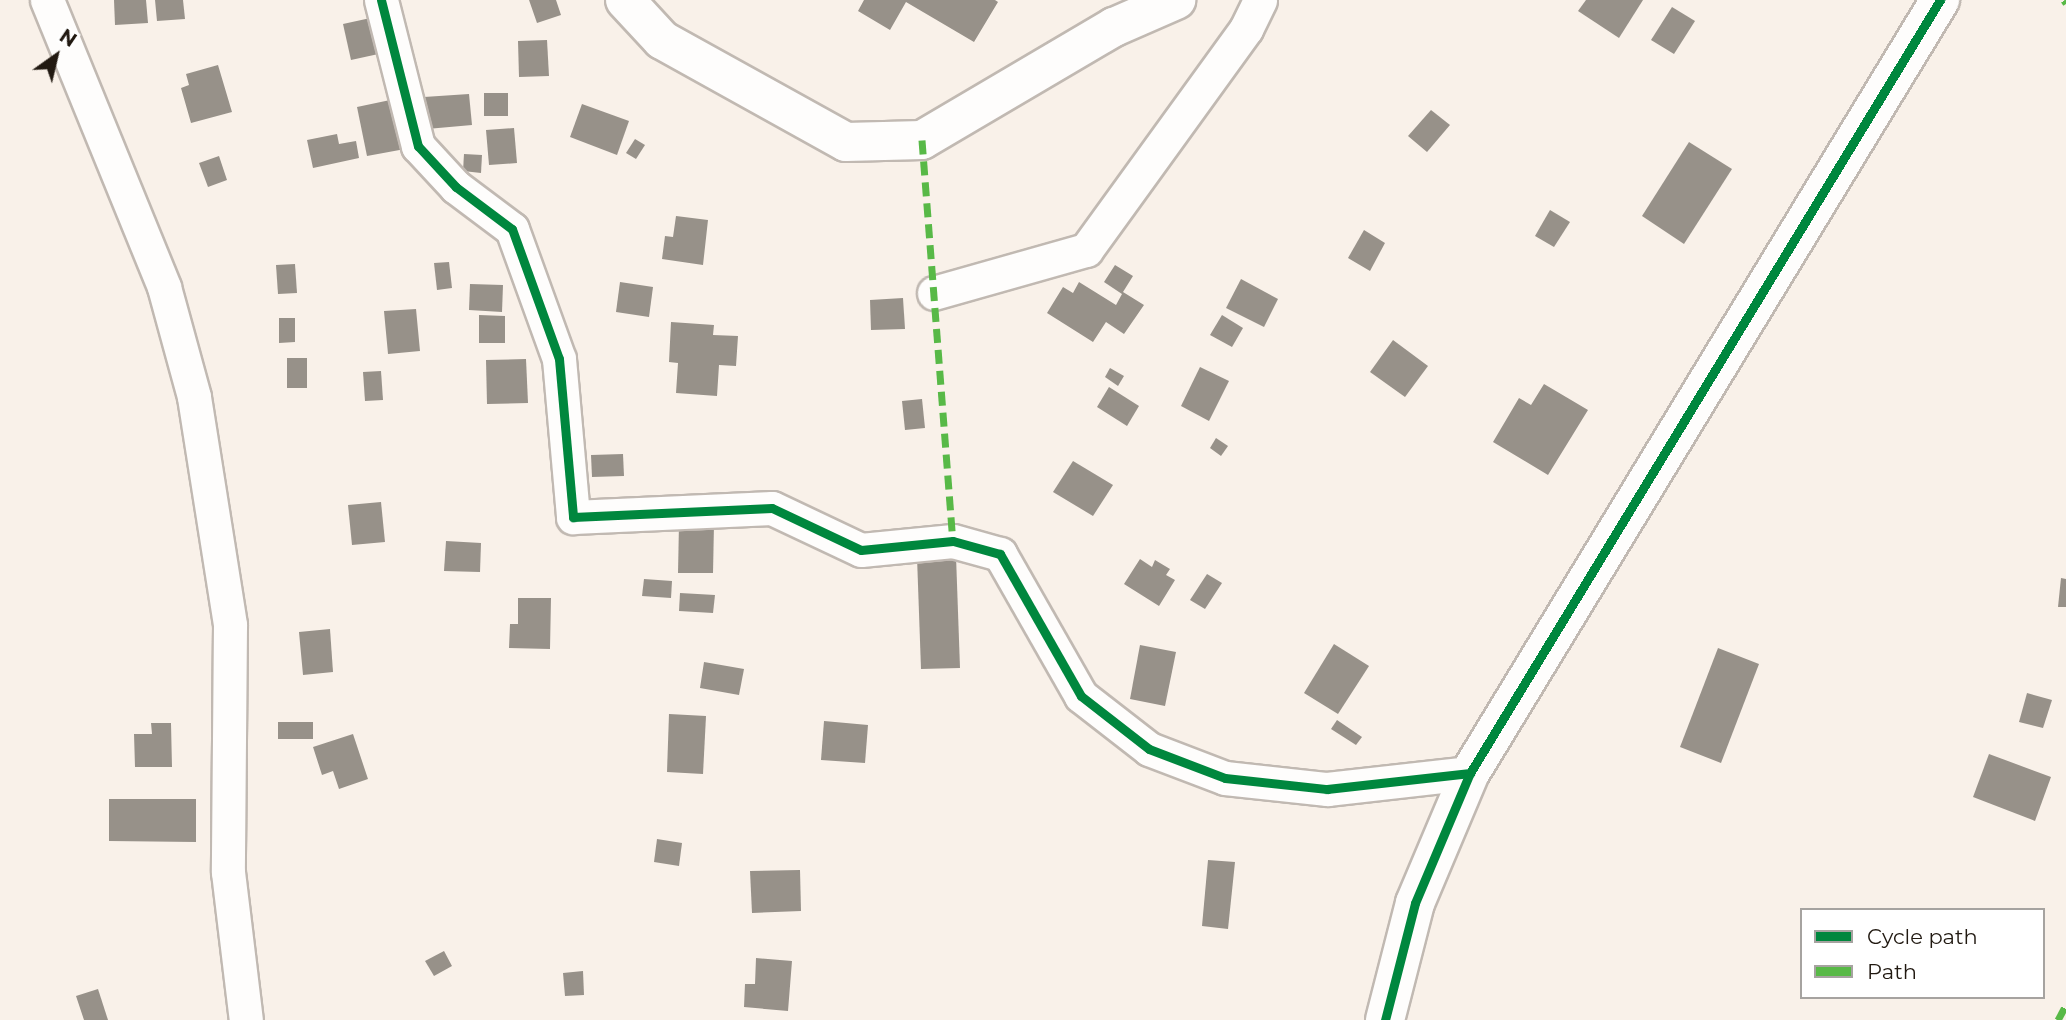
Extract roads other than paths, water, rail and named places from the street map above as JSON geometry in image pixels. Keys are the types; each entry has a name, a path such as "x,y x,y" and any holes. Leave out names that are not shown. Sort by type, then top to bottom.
{"street":[{"path":"47,0 164,287 194,397 230,625 229,872 246,1020"},
{"path":"381,0 418,146 456,187 512,229 559,359 573,517 772,508 861,550 953,541 1000,554 1081,696 1149,749 1224,778 1327,789 1470,772"},
{"path":"625,0 662,40 846,142 922,140 1114,27 1176,0"},
{"path":"934,293 1086,250 1246,29 1260,0"},
{"path":"1385,1020 1415,903 1470,772 1940,0"}]}
